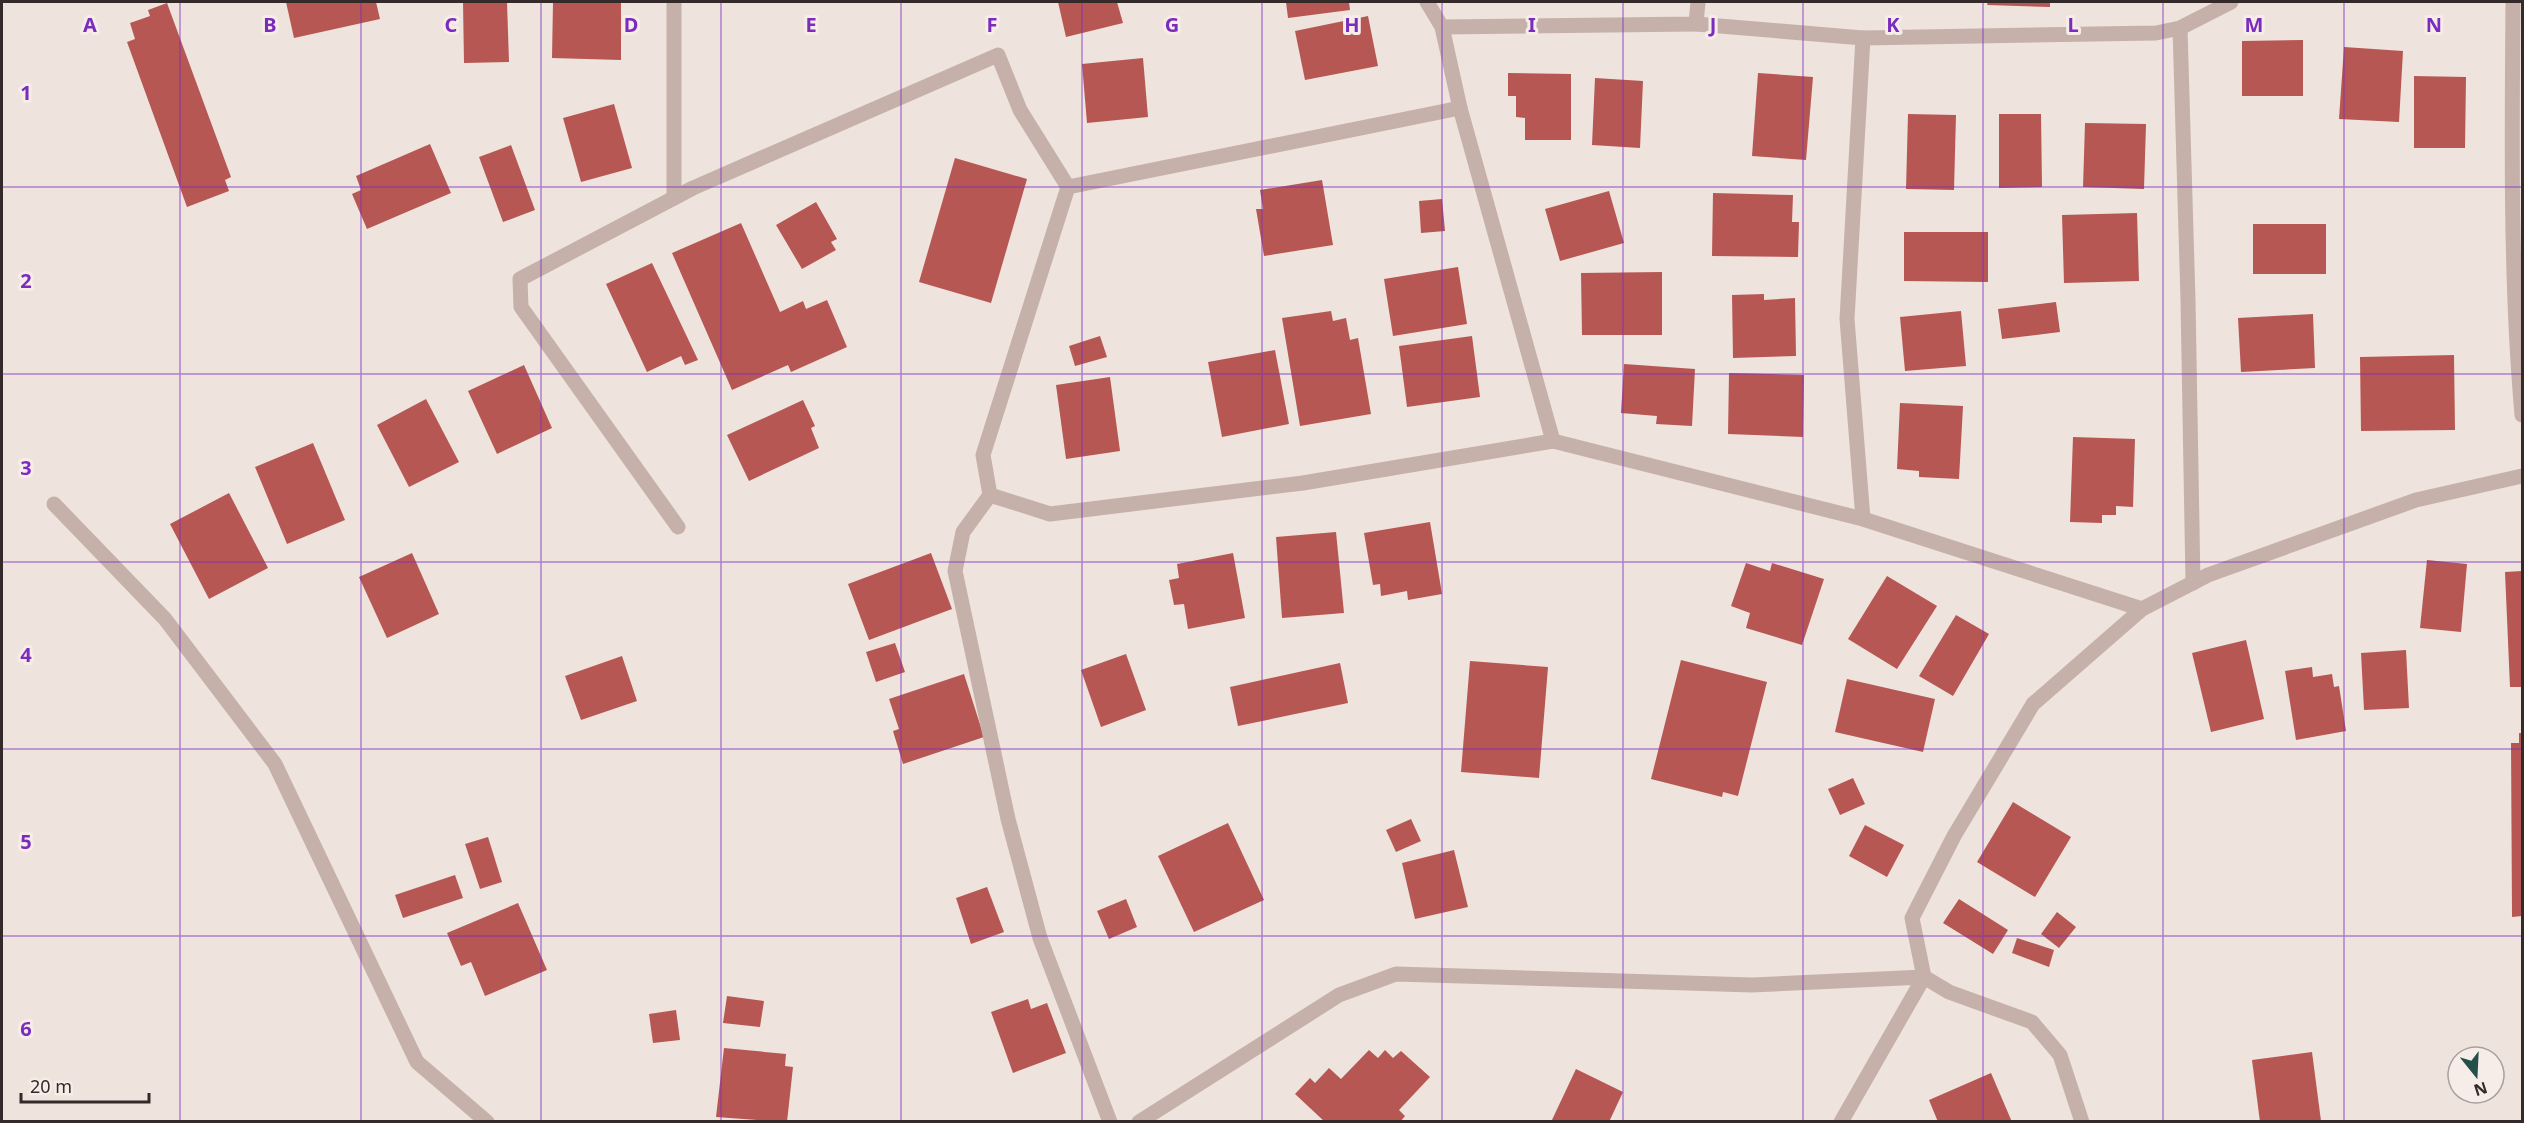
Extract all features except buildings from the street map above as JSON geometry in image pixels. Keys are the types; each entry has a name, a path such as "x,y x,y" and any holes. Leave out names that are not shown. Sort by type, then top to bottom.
{"street":[{"path":"674,2 674,198"},
{"path":"1427,2 1442,27 1460,108 1552,441"},
{"path":"1696,24 1698,2"},
{"path":"1442,27 1696,24 1863,38 2156,33 2180,28 2231,2"},
{"path":"2513,2 2512,140 2517,360 2523,415"},
{"path":"2180,28 2193,583"},
{"path":"1863,38 1847,319 1863,519"},
{"path":"678,527 522,307 520,279 674,198 998,55 1020,110 1068,187 983,455 990,495 963,532 955,571 1008,819 1040,938 1110,1122"},
{"path":"1068,187 1460,108"},
{"path":"990,495 1050,514 1303,483 1552,441 1863,519 2142,609"},
{"path":"1841,1122 1924,976 1912,918 1954,836 2033,704 2142,609 2208,575 2416,500 2523,476"},
{"path":"54,504 165,619 275,764 417,1062 487,1122"},
{"path":"1139,1122 1339,995 1396,974 1752,985 1924,976 1949,992 2032,1022 2060,1054 2082,1122"}]}
